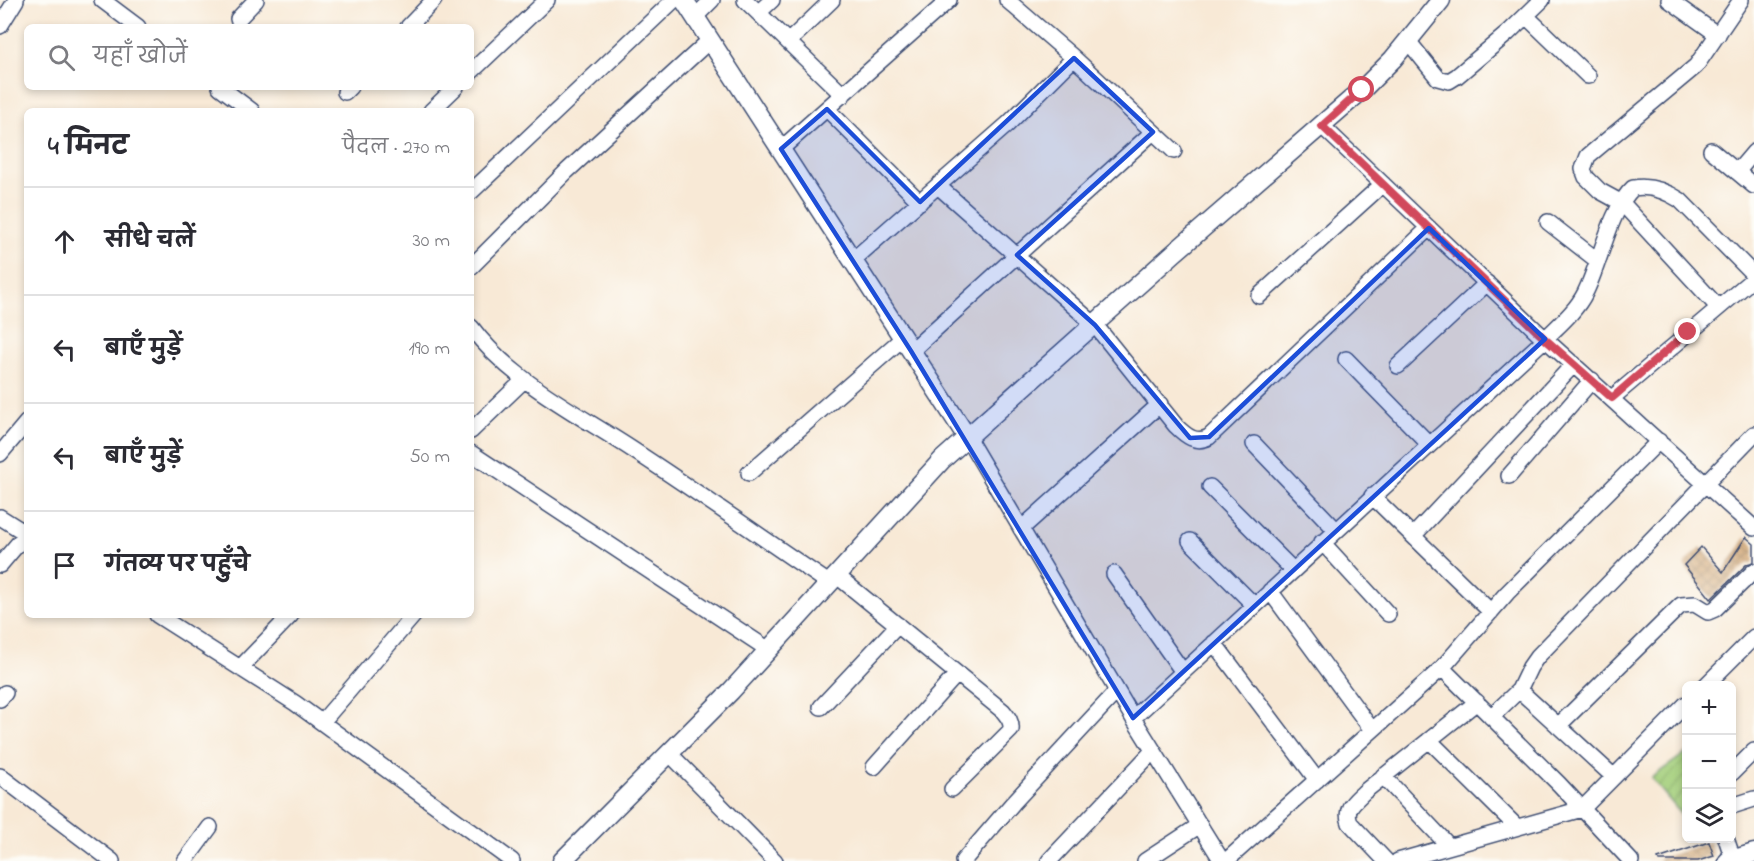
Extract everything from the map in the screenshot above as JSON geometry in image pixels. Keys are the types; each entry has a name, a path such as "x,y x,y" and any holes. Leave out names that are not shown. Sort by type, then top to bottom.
{"street":[{"path":"0,26 16,0"},
{"path":"102,0 134,24"},
{"path":"238,19 256,0"},
{"path":"411,24 434,0"},
{"path":"474,69 547,0"},
{"path":"474,189 674,0"},
{"path":"684,0 967,437 1133,718 1224,861 1442,668 1491,612 1659,441"},
{"path":"695,17 712,0"},
{"path":"745,0 843,95"},
{"path":"758,13 772,0"},
{"path":"788,42 832,0"},
{"path":"781,149 949,0"},
{"path":"1007,0 1074,58 1173,150"},
{"path":"562,861 769,650 921,482 967,437 1174,253 1362,90 1408,41 1441,0"},
{"path":"1408,41 1438,78 1449,81 1466,69 1542,0"},
{"path":"1669,0 1718,35"},
{"path":"1718,308 1622,203 1600,191 1586,177 1583,169 1587,156 1696,66 1741,0"},
{"path":"1526,16 1588,76"},
{"path":"474,264 567,171 710,40"},
{"path":"853,260 1008,124 1074,58"},
{"path":"224,90 248,108"},
{"path":"434,108 453,90"},
{"path":"827,109 920,202"},
{"path":"1322,126 1545,339 1754,528"},
{"path":"749,473 1017,255 1154,132"},
{"path":"1711,150 1754,186"},
{"path":"1737,172 1754,152"},
{"path":"1259,296 1383,184"},
{"path":"938,186 1095,325 1176,426 1190,438 1203,440 1209,437 1429,228"},
{"path":"1133,718 1545,339 1583,296 1622,203 1633,188 1657,189 1671,194 1689,209 1754,277 1612,398"},
{"path":"1548,222 1598,261"},
{"path":"1398,366 1487,283"},
{"path":"474,331 487,346 524,380 833,579 898,625 1003,711 1011,725 1011,730 952,789"},
{"path":"1346,359 1429,444"},
{"path":"1413,536 1574,364"},
{"path":"474,428 524,380"},
{"path":"1509,476 1592,380"},
{"path":"1022,529 1160,404"},
{"path":"0,454 24,426"},
{"path":"1491,717 1519,690 1537,657 1754,434"},
{"path":"1254,444 1336,530"},
{"path":"474,455 769,650"},
{"path":"1210,487 1293,570"},
{"path":"1372,496 1491,612"},
{"path":"0,517 24,532"},
{"path":"0,565 24,537"},
{"path":"1190,541 1254,605"},
{"path":"1322,542 1388,614"},
{"path":"1558,726 1681,605 1695,604 1708,612 1715,609 1754,571"},
{"path":"1114,574 1183,672"},
{"path":"1270,591 1372,730"},
{"path":"162,618 322,722 512,861"},
{"path":"240,668 288,618"},
{"path":"322,722 411,618"},
{"path":"821,707 898,625"},
{"path":"1710,681 1754,637"},
{"path":"1214,643 1317,780"},
{"path":"1442,668 1631,861"},
{"path":"874,767 957,674"},
{"path":"1519,690 1614,777"},
{"path":"971,858 1013,802 1117,691"},
{"path":"1386,861 1355,830 1347,816 1348,808 1383,776 1477,702"},
{"path":"1398,861 1582,809 1682,708"},
{"path":"1429,740 1517,827"},
{"path":"1049,861 1154,751"},
{"path":"1736,768 1754,751"},
{"path":"669,753 775,861"},
{"path":"0,776 112,861"},
{"path":"1383,776 1449,846"},
{"path":"1736,804 1754,799"},
{"path":"1144,861 1200,825"},
{"path":"185,861 210,827"},
{"path":"1727,843 1730,860 1754,853"}],"highlighted area":[{"path":"1074,58 1153,132 1017,255 1095,325 1190,438 1209,437 1429,228 1545,339 1133,718 911,351 781,149 827,109 920,202"}],"green space":[{"path":"1682,756 1682,815 1651,778"}],"building":[{"path":"1746,537 1754,544 1754,562 1747,564 1711,599 1684,565 1701,547 1723,572"},
{"path":"1706,843 1709,843 1714,856 1698,861 1659,861 1658,859"}],"route":[{"path":"1362,90 1322,126 1545,339 1612,398 1688,332"}]}
